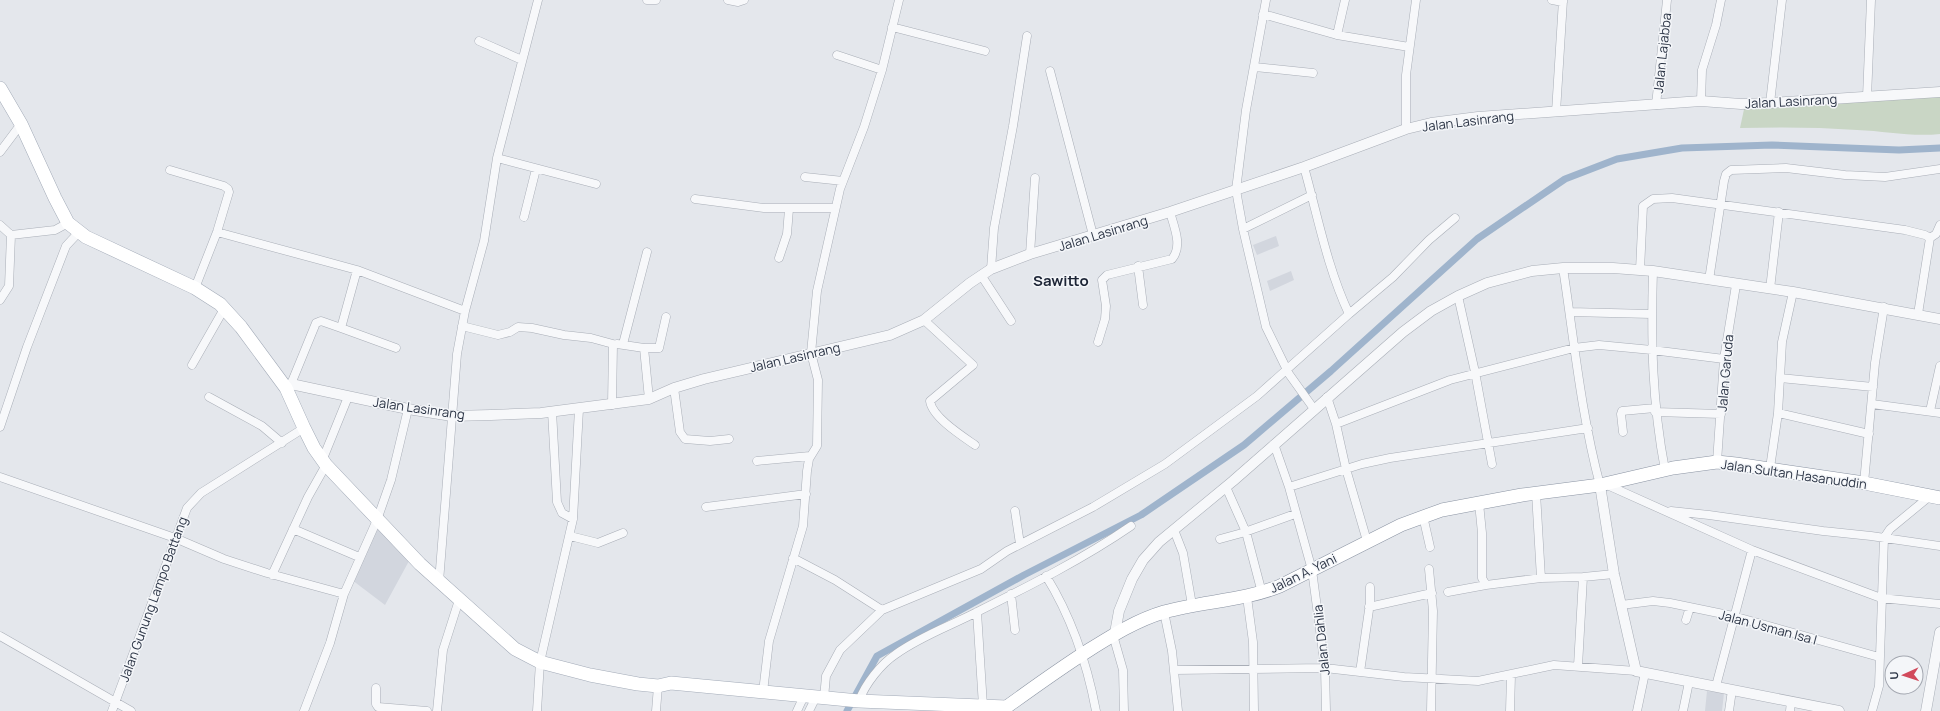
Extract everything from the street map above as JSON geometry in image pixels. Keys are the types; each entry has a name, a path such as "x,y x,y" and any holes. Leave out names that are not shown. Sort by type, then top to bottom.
{"main road":[{"path":"0,88 20,124 68,223 79,232 114,252 195,288 224,309 241,327 288,386 304,428 324,463 377,520 439,582 511,646 540,662 590,675 658,686 671,683 819,697 860,704 983,706 1004,709"},
{"name":"Jalan Sultan Hasanuddin","path":"1603,484 1665,470 1717,462 1770,468 1864,483 1935,497"},
{"name":"Jalan A. Yani","path":"1004,709 1046,678 1114,634 1140,620 1192,605 1247,597 1262,593 1280,586 1401,524 1442,510 1536,493 1603,484"}],"street":[{"path":"439,582 457,354 465,312 484,241 497,158 538,0"},
{"path":"647,0 656,0"},
{"path":"728,0 738,2 744,0"},
{"path":"763,692 769,641 804,521 807,471 810,456 816,446 818,380 811,353 817,291 835,208 843,181 864,127 882,70 899,0"},
{"path":"1266,0 1245,117 1236,190 1243,229 1266,327 1288,372 1312,406"},
{"path":"1337,35 1345,0"},
{"path":"1406,130 1406,75 1416,0"},
{"path":"1552,0 1563,1 1556,112"},
{"name":"Jalan Lajabba","path":"1656,105 1667,0"},
{"path":"1701,101 1702,70 1716,25 1721,0"},
{"path":"1770,103 1782,0"},
{"path":"1867,97 1871,0"},
{"path":"1263,14 1337,35 1409,46"},
{"path":"892,27 985,51"},
{"path":"991,269 994,228 1014,126 1027,36"},
{"path":"479,41 522,60"},
{"path":"837,55 882,70"},
{"path":"1255,67 1313,73"},
{"path":"1050,71 1092,235"},
{"name":"Jalan Lasinrang","path":"288,386 452,416 516,414 579,409 649,399 674,388 704,379 890,335 924,320 981,275 991,269 1030,254 1170,212 1304,167 1406,130 1432,123 1451,120 1701,101 1741,104 1770,103 1940,92"},
{"path":"0,152 20,124"},
{"path":"497,158 596,184"},
{"path":"1304,167 1327,259 1348,314"},
{"path":"1709,280 1725,177 1730,171 1736,169 1786,168 1845,175 1884,177 1940,170"},
{"path":"524,217 536,169"},
{"path":"170,170 224,186 228,189 228,197 217,232 195,288"},
{"path":"805,177 843,181"},
{"path":"1030,254 1035,178"},
{"path":"1243,229 1312,195"},
{"path":"1640,270 1642,211 1646,204 1653,200 1672,198 1720,204 1905,230 1935,236"},
{"path":"695,199 764,208 835,208"},
{"path":"779,258 787,234 789,209"},
{"path":"1098,342 1105,319 1106,306 1102,280 1107,275 1172,258 1176,253 1177,242 1170,212"},
{"path":"1770,289 1779,212"},
{"path":"809,711 819,697 826,676 840,650 882,610 981,568 1020,544 1093,506 1165,464 1288,372 1348,314 1393,277 1429,240 1455,218"},
{"path":"0,226 11,235 55,230 68,223"},
{"path":"1918,314 1935,236 1940,224"},
{"path":"0,427 27,347 66,246 79,232"},
{"path":"217,232 356,270 465,312"},
{"path":"0,300 9,286 11,235"},
{"path":"623,344 647,252"},
{"path":"1138,266 1143,305"},
{"path":"1563,268 1574,348 1588,428 1603,484 1614,574 1640,672 1637,711"},
{"path":"1124,711 1123,670 1114,634 1121,603 1135,574 1148,554 1274,444 1312,406 1327,397 1403,332 1431,311 1458,296 1510,276 1532,271 1563,268 1640,270 1793,292 1940,319"},
{"path":"341,328 356,270"},
{"path":"1653,271 1652,350 1655,410 1665,470"},
{"path":"981,275 1011,321"},
{"name":"Jalan Garuda","path":"1717,462 1724,359 1736,285"},
{"path":"1770,468 1778,413 1782,342 1793,292"},
{"path":"1458,296 1475,372 1492,464"},
{"path":"1864,483 1873,387 1884,308"},
{"path":"192,365 224,309"},
{"path":"1570,312 1652,314"},
{"path":"462,326 498,334 510,332 518,327 532,328 564,335 591,338 613,344 623,344 644,348 659,348 666,317"},
{"path":"924,320 973,365 930,401 931,408 940,418 975,445"},
{"path":"288,386 316,323 321,321 396,348"},
{"path":"612,405 613,344"},
{"path":"1336,424 1475,372 1574,348 1599,346 1652,350 1724,359"},
{"path":"644,348 649,399"},
{"path":"1930,411 1940,366"},
{"path":"1780,378 1873,387"},
{"path":"674,388 680,432 684,439 710,441 729,439"},
{"path":"209,397 262,426 282,443"},
{"path":"272,574 324,463 348,397"},
{"path":"1327,397 1336,424 1346,469 1367,541"},
{"path":"1872,404 1940,412"},
{"path":"304,711 330,643 344,594 359,557 377,520 394,474 408,409"},
{"path":"537,711 540,662 573,519 579,409"},
{"path":"1623,432 1622,411 1655,410 1721,414"},
{"path":"552,411 557,502 562,513 573,519"},
{"path":"1778,413 1869,434"},
{"name":"Jalan Gunung Lampo Battang","path":"112,711 187,508 197,495 304,428"},
{"path":"1289,487 1346,469 1390,458 1588,428"},
{"name":"Jalan Dahlia","path":"1274,444 1289,487 1295,514 1312,570 1325,668 1326,711"},
{"path":"757,461 810,456"},
{"path":"0,477 175,538 224,559 344,594"},
{"path":"1603,484 1665,510 1752,550 1881,598 1940,604"},
{"path":"1226,487 1246,532 1262,593"},
{"path":"1536,493 1541,578"},
{"path":"706,506 806,494"},
{"path":"1872,711 1879,686 1884,538 1890,529 1935,497"},
{"path":"1479,503 1482,533 1482,578 1486,586"},
{"path":"1665,510 1940,546"},
{"path":"1015,511 1020,544"},
{"path":"1220,539 1246,532 1295,514"},
{"path":"1423,516 1430,547"},
{"path":"860,704 862,693 874,676 895,654 918,640 977,612 1046,576 1112,539 1131,526"},
{"path":"293,529 359,557"},
{"path":"1174,530 1184,553 1192,605"},
{"path":"570,536 598,543 623,533"},
{"path":"1716,686 1730,637 1733,616 1752,550"},
{"path":"793,558 834,580 882,610"},
{"path":"1429,569 1432,593 1432,711"},
{"path":"1448,592 1541,578 1583,577 1614,574"},
{"path":"1046,576 1083,654 1096,711"},
{"path":"1578,666 1583,577"},
{"path":"1360,672 1369,607 1370,587"},
{"path":"1369,607 1432,593"},
{"path":"1012,594 1015,630"},
{"path":"1247,597 1253,642 1254,711"},
{"path":"437,711 443,650 459,600"},
{"name":"Jalan Usman Isa I","path":"1621,605 1656,600 1733,616 1879,657"},
{"path":"1686,620 1690,607"},
{"path":"977,612 983,706"},
{"path":"1164,612 1174,670 1178,711"},
{"path":"1926,711 1940,632"},
{"path":"0,636 131,711"},
{"path":"1174,670 1325,668 1433,679 1478,681 1511,675 1546,666 1562,664 1640,672 1716,686 1791,706 1839,711"},
{"path":"1510,711 1511,675"},
{"path":"1683,711 1689,682"},
{"path":"656,711 658,686"},
{"path":"376,688 378,707 427,711"},
{"path":"1729,711 1732,690"},
{"path":"797,711 819,697"}],"shaded area":[{"path":"1276,236 1279,246 1257,255 1253,245"},
{"path":"1291,271 1294,280 1270,291 1267,281"},
{"path":"377,525 409,561 385,605 352,580"},
{"path":"1707,691 1724,693 1722,711 1705,711"}],"green space":[{"path":"1940,90 1940,134 1930,135 1784,127 1740,128 1746,100"}],"waterway":[{"path":"847,711 877,656 1024,575 1141,515 1244,445 1331,371 1477,239 1565,179 1617,159 1682,148 1772,145 1899,150 1940,148"}],"district":[{"name":"Sawitto","path":"1061,281"}]}
